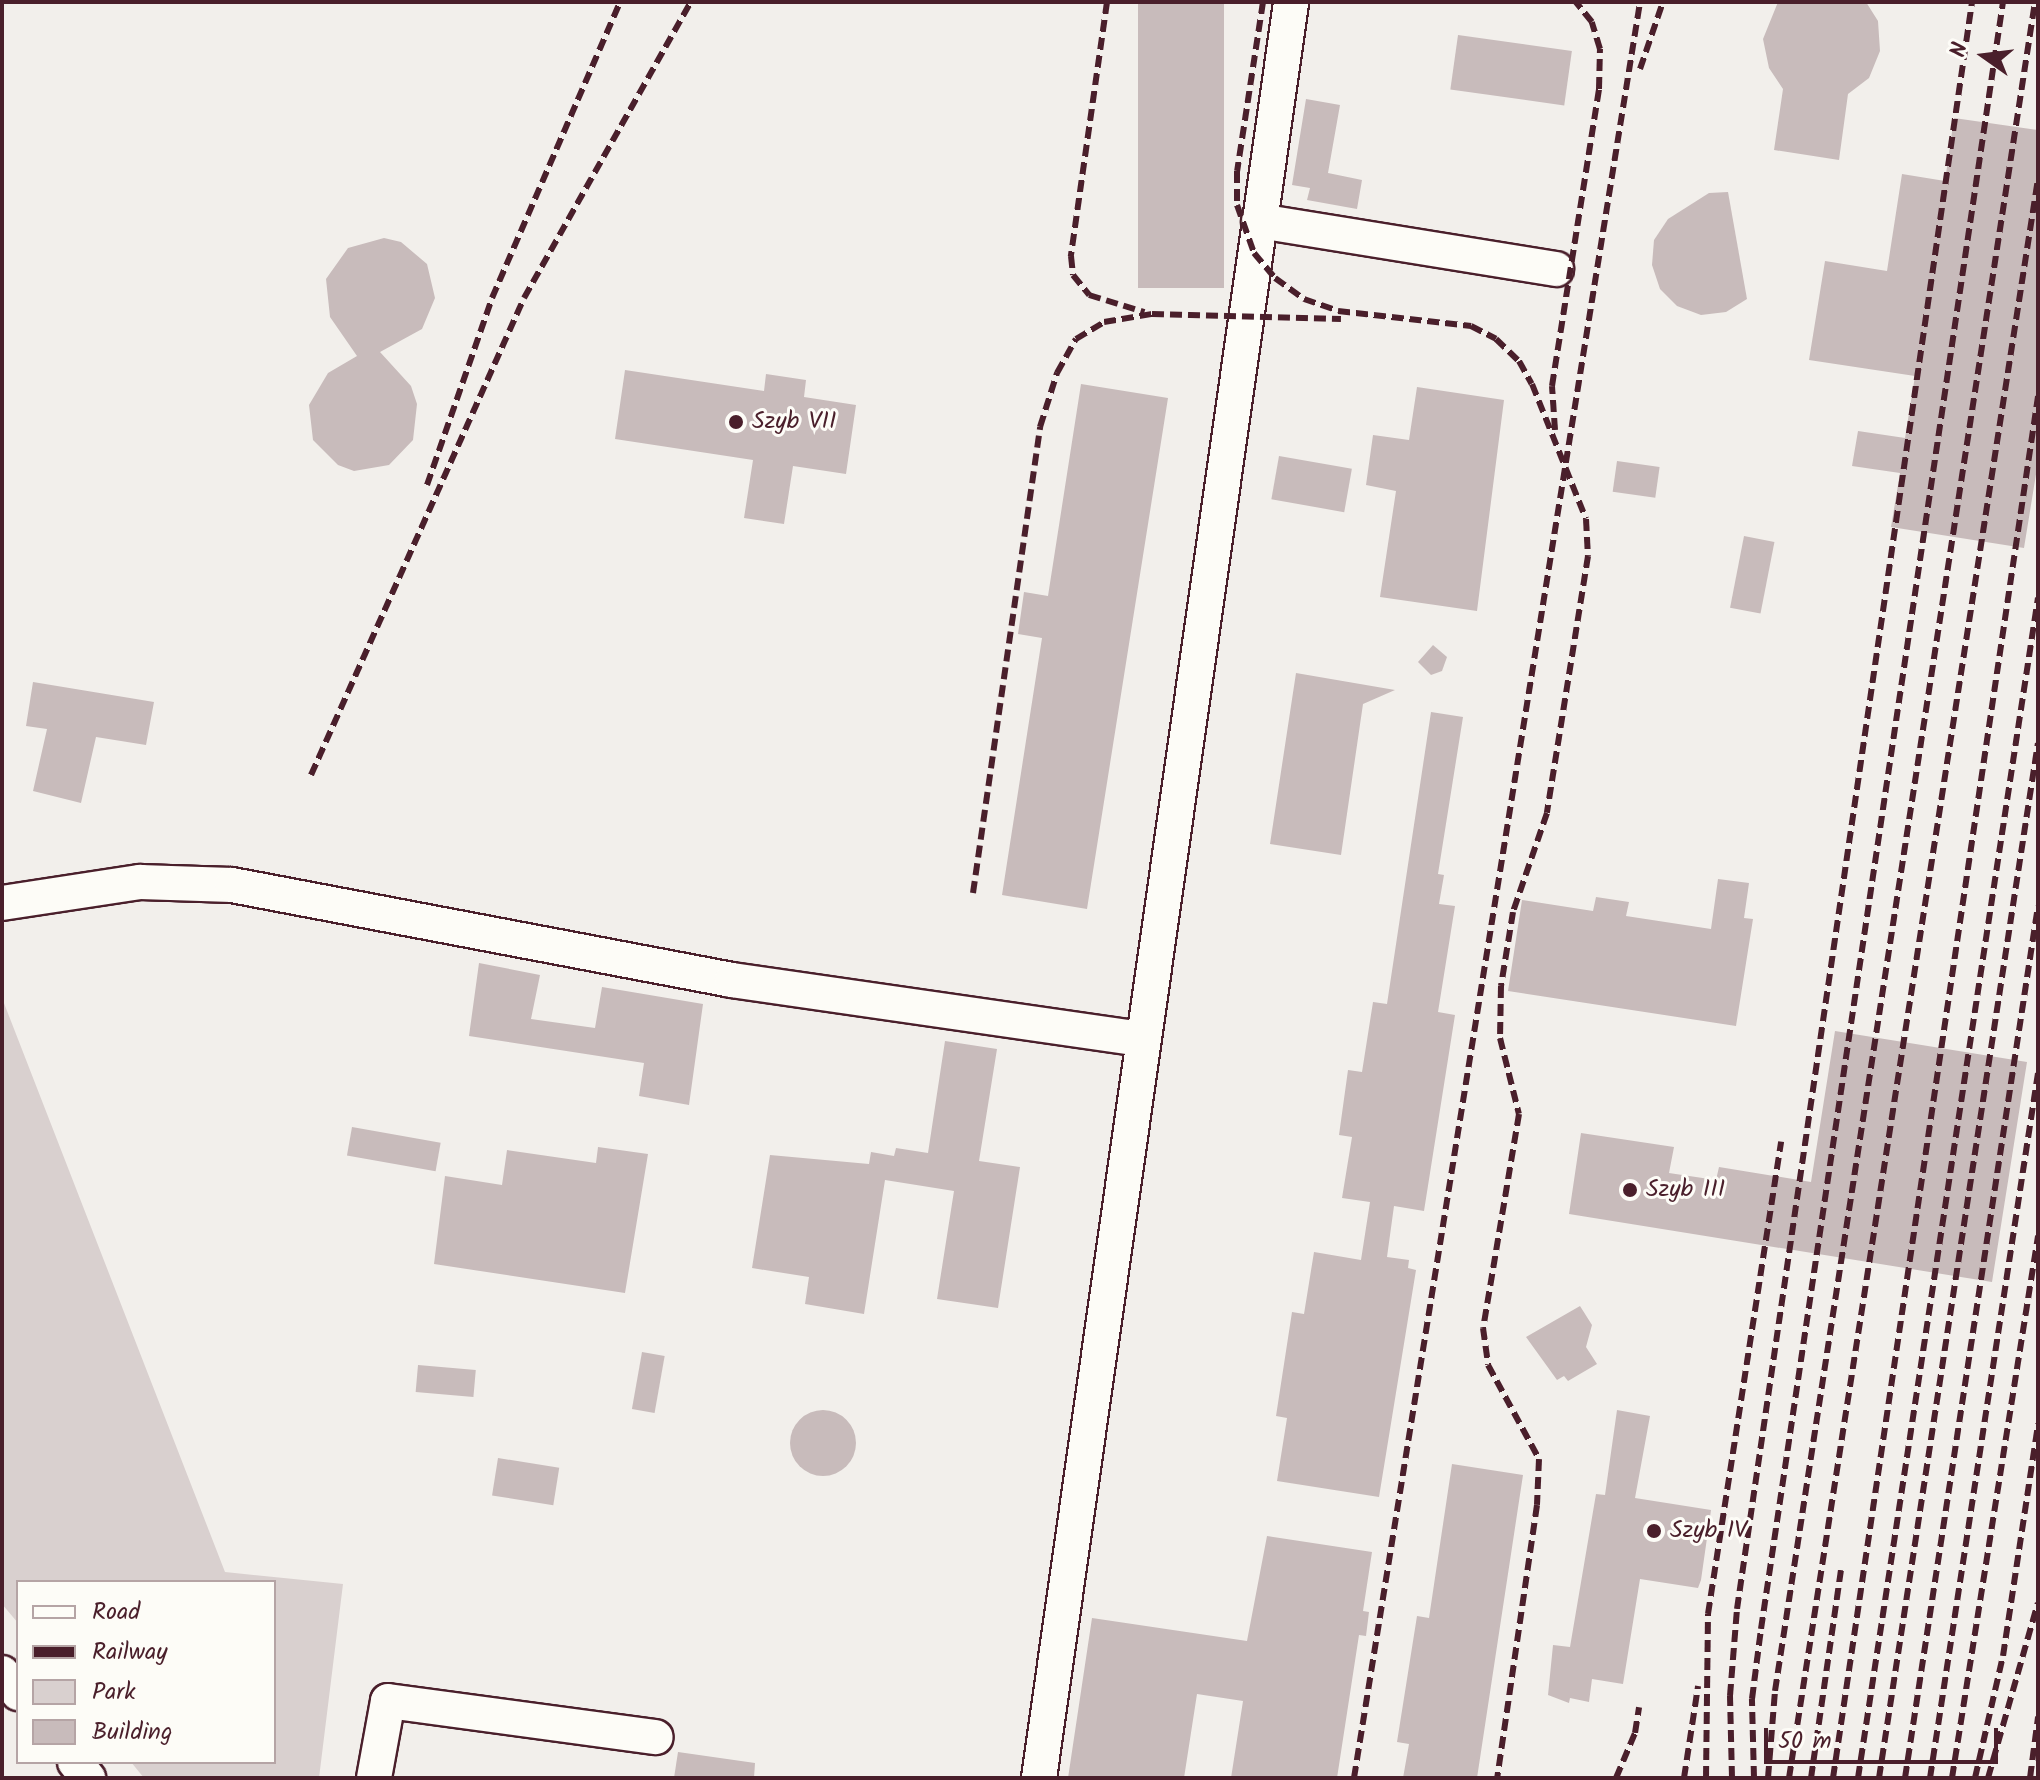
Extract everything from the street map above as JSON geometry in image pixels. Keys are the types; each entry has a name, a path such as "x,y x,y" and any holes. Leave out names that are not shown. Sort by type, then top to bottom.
{"street":[{"path":"1039,1778 1141,1039 1291,2"},
{"path":"1259,221 1556,269"},
{"path":"7,902 140,882 232,885 732,980 1141,1039"},
{"path":"2,1673 16,1690"},
{"path":"374,1778 388,1701 656,1737"}],"green space":[{"path":"2,998 225,1572 343,1584 319,1778 144,1778 133,1764 276,1764 276,1580 16,1580 16,1621 2,1604"}],"building":[{"path":"1138,2 1224,2 1224,288 1138,288"},
{"path":"1778,2 1866,2 1878,21 1880,51 1869,78 1848,94 1839,160 1774,150 1783,89 1769,68 1763,39"},
{"path":"1458,35 1572,51 1564,105 1450,89"},
{"path":"1306,99 1340,105 1328,173 1362,180 1357,209 1307,200 1310,188 1292,185"},
{"path":"1954,118 2038,130 2038,462 2024,548 1891,527 1900,473 1852,466 1858,431 1905,438 1915,376 1809,360 1825,261 1887,271 1902,174 1945,181"},
{"path":"1728,192 1747,299 1726,312 1701,315 1677,306 1660,289 1652,265 1654,240 1668,219 1709,193"},
{"path":"384,238 401,242 427,264 435,298 422,329 380,352 411,386 417,404 413,440 389,465 354,471 338,465 313,440 309,405 328,373 357,356 330,317 326,279 348,248"},
{"name":"Szyb VII","path":"625,370 764,391 766,374 806,380 804,397 856,405 846,474 793,466 784,524 744,518 753,460 615,439"},
{"path":"1081,384 1168,398 1087,909 1002,895 1042,638 1018,634 1024,592 1048,596"},
{"path":"1417,387 1504,400 1477,611 1380,597 1396,491 1366,485 1373,435 1409,440"},
{"path":"1279,456 1352,469 1344,512 1271,499"},
{"path":"1617,461 1660,467 1655,498 1613,492"},
{"path":"1744,536 1774,542 1761,614 1730,608"},
{"path":"1433,645 1447,657 1442,671 1431,675 1418,662"},
{"path":"1296,673 1395,690 1363,704 1341,855 1270,844"},
{"path":"33,682 154,702 146,745 96,737 81,803 33,791 47,729 26,726"},
{"path":"1431,712 1463,717 1438,874 1444,875 1439,904 1455,906 1438,1012 1455,1015 1424,1211 1394,1206 1387,1257 1409,1260 1408,1268 1416,1270 1379,1497 1277,1481 1287,1418 1276,1416 1292,1312 1304,1314 1314,1252 1361,1260 1370,1202 1342,1198 1352,1137 1339,1135 1348,1070 1362,1072 1373,1002 1387,1004"},
{"path":"1718,879 1749,883 1744,918 1753,919 1736,1026 1508,991 1522,900 1593,911 1596,897 1629,902 1626,916 1711,929"},
{"path":"479,963 540,975 531,1019 595,1028 602,987 703,1004 689,1105 639,1096 644,1063 469,1036"},
{"path":"1835,1031 2027,1062 1992,1282 1569,1214 1581,1133 1674,1147 1669,1173 1716,1180 1719,1167 1811,1182"},
{"path":"945,1041 997,1049 979,1161 1020,1167 998,1308 937,1299 954,1191 885,1180 864,1314 805,1304 809,1277 752,1268 770,1155 869,1164 871,1152 894,1156 896,1148 928,1153"},
{"path":"352,1127 441,1143 436,1171 347,1156"},
{"path":"598,1147 648,1154 625,1293 434,1264 445,1176 502,1185 507,1150 596,1163"},
{"path":"1580,1306 1592,1325 1586,1347 1597,1364 1568,1381 1564,1376 1557,1380 1526,1337"},
{"path":"642,1352 665,1356 655,1413 632,1409"},
{"path":"418,1365 476,1370 473,1397 416,1392"},
{"path":"829,1410 847,1419 854,1430 854,1456 847,1467 836,1474 817,1476 799,1467 792,1456 790,1437 799,1419 810,1412"},
{"path":"1617,1410 1650,1416 1635,1498 1711,1510 1701,1580 1698,1588 1640,1579 1623,1684 1592,1679 1589,1702 1570,1698 1569,1703 1548,1695 1553,1645 1570,1647 1596,1494 1605,1495"},
{"path":"498,1458 559,1468 553,1505 492,1496"},
{"path":"1452,1464 1523,1475 1477,1778 1403,1778 1409,1744 1397,1742 1417,1616 1429,1618"},
{"path":"1267,1536 1372,1552 1363,1611 1369,1612 1366,1636 1359,1635 1337,1778 1231,1778 1243,1701 1197,1694 1184,1778 1068,1778 1092,1618 1247,1641"},
{"path":"678,1752 755,1763 754,1778 674,1778"}],"railway":[{"path":"427,485 492,298 620,2"},
{"path":"311,775 524,298 691,2"},
{"path":"1107,2 1071,256 1073,275 1089,295 1144,312"},
{"path":"1263,2 1237,171 1237,205 1254,253 1275,278 1304,299 1338,311 1471,326 1496,339 1519,361 1532,384 1586,519 1588,556 1547,813 1513,912 1501,986 1500,1038 1519,1114 1483,1328 1488,1365 1539,1459 1537,1505 1497,1778"},
{"path":"1555,430 1552,386 1599,89 1600,49 1592,22 1576,2"},
{"path":"1354,1778 1640,2"},
{"path":"1640,69 1663,2"},
{"path":"1732,1778 1730,1696 1737,1609 1972,2"},
{"path":"1754,1778 1752,1699 1761,1629 2003,2"},
{"path":"1768,1778 1775,1691 2035,2"},
{"path":"1789,1778 2038,179"},
{"path":"973,893 1040,427 1057,373 1076,339 1104,322 1152,314 1341,319"},
{"path":"1833,1778 2038,396"},
{"path":"1858,1778 2038,598"},
{"path":"1879,1778 2038,743"},
{"path":"1905,1778 2038,906"},
{"path":"1930,1778 2038,1073"},
{"path":"1706,1778 1708,1614 1781,1142"},
{"path":"1952,1778 2038,1236"},
{"path":"1975,1778 2003,1656 2038,1424"},
{"path":"1811,1778 1841,1570"},
{"path":"1988,1778 2038,1603"},
{"path":"1684,1778 1698,1686"},
{"path":"1616,1778 1635,1733 1639,1707"},
{"path":"2030,1778 2038,1717"}],"place":[{"name":"Szyb VII","path":"736,422"},
{"name":"Szyb III","path":"1630,1190"},
{"name":"Szyb IV","path":"1654,1531"}]}
